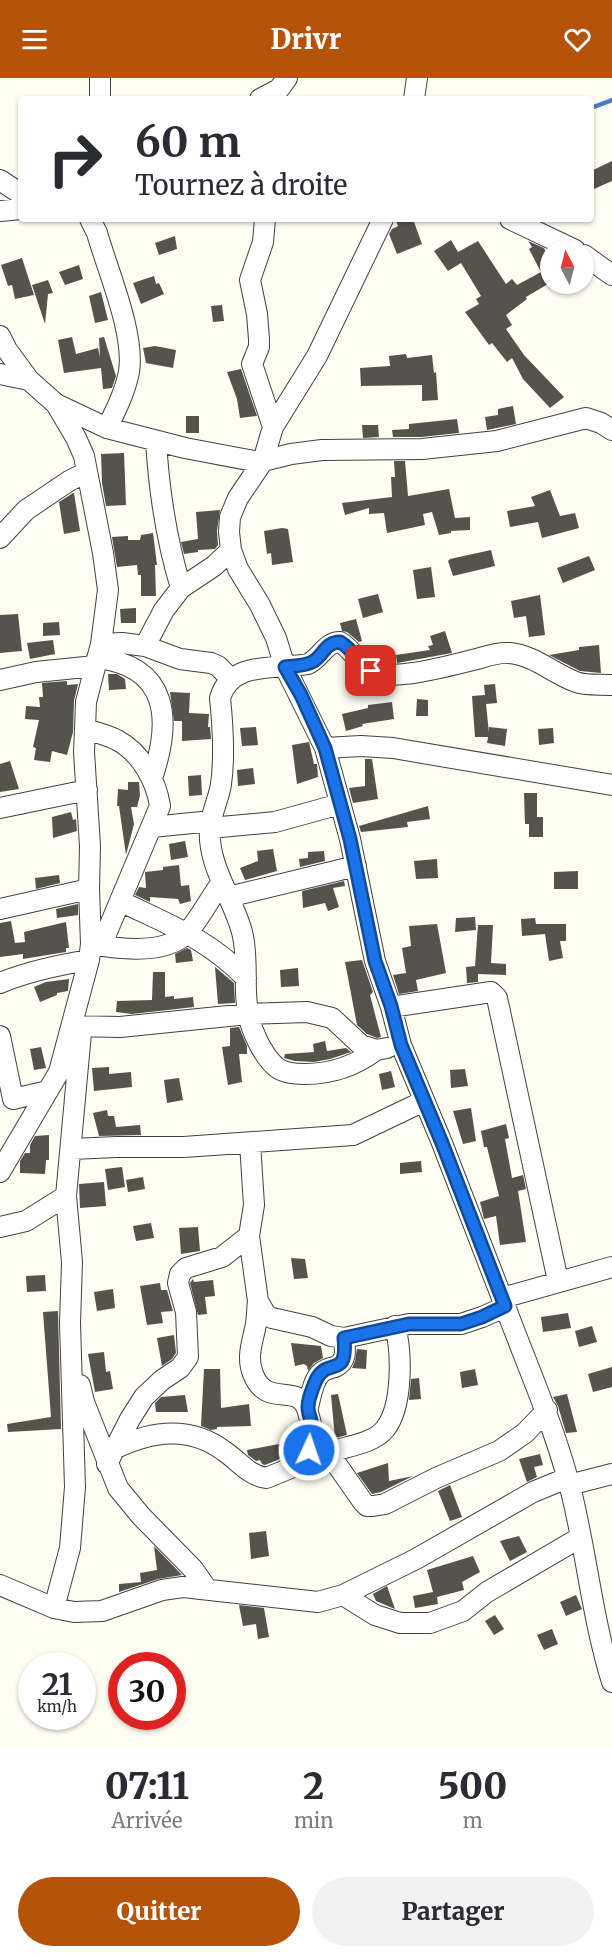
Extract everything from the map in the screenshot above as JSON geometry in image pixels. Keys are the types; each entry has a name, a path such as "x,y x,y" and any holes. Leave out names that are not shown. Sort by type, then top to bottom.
{"street":[{"path":"100,78 100,96"},
{"path":"265,96 279,88 287,78"},
{"path":"414,96 417,78"},
{"path":"0,180 18,192"},
{"path":"0,211 18,209"},
{"path":"92,222 123,316 128,343 129,370 125,387 107,428"},
{"path":"265,222 263,242 250,280 259,339 259,347 252,364 273,427"},
{"path":"382,222 317,356 273,427 263,461 238,498 230,518 228,532 231,550 238,569 260,605 276,638 285,667 301,695 325,748 356,866 375,961 391,1006 401,1045 547,1410 568,1482 612,1682"},
{"path":"516,222 554,240"},
{"path":"594,262 612,275"},
{"path":"0,336 7,350 29,380 56,405 76,438 84,456 103,553 108,590 98,656 86,702 84,752 90,846 89,889 94,950"},
{"path":"0,374 29,380"},
{"path":"56,405 107,428 236,459 259,462 291,454 322,450 422,449 497,441 586,418 612,430"},
{"path":"156,441 164,519 181,588"},
{"path":"0,538 26,510 69,481 87,472"},
{"path":"145,646 164,610 181,588 214,566 231,550"},
{"path":"401,1045 376,1050 365,1058 334,1071 292,1074 275,1067 256,1036 248,1014 247,961 243,934 225,890 211,844 211,824 221,785 223,730 220,698 222,690 230,678 243,671 308,664 315,661 329,644 340,642 351,649 359,663 383,675 396,675 447,666 498,653 508,653 530,657 578,683 612,685"},
{"path":"0,680 98,656 122,643 145,646 180,659 211,663 218,666 230,678"},
{"path":"98,656 136,669 149,680 156,690 161,711 162,734 160,756 152,778"},
{"path":"0,1172 59,1072 77,1027 94,950 120,901 160,806 158,791 152,778 134,754 117,740 85,729"},
{"path":"325,748 361,746 393,748 612,785"},
{"path":"0,808 87,790"},
{"path":"152,827 274,822 340,804"},
{"path":"0,983 94,950 152,948 174,942 187,932 225,890 356,866"},
{"path":"0,909 89,889"},
{"path":"120,901 187,932 223,956 246,978"},
{"path":"391,1006 490,992 497,998 558,1281"},
{"path":"77,1027 172,1023 248,1014 307,1012 319,1013 332,1018 361,1045 376,1050"},
{"path":"54,1608 70,1548 76,1470 70,1348 72,1262 66,1196 72,1149 77,1027"},
{"path":"0,1036 6,1102 48,1091"},
{"path":"72,1149 184,1147 353,1135 424,1101"},
{"path":"250,1143 254,1205 249,1236 258,1301 256,1324 250,1345 252,1373 263,1389 274,1395 300,1397 308,1407"},
{"path":"0,1227 26,1221 66,1196"},
{"path":"111,1456 144,1397 162,1380 180,1368 188,1357 186,1312 178,1283 180,1274 186,1268 222,1257 249,1236"},
{"path":"258,1301 266,1315 272,1318 312,1327 331,1336 344,1338 395,1326 426,1323 461,1324 482,1317 503,1302 558,1281 612,1267"},
{"path":"111,1456 144,1436 175,1434 208,1441 225,1451 256,1476 266,1478 328,1452 374,1438 384,1431 391,1420 396,1400 400,1355 395,1326"},
{"path":"308,1461 312,1438 308,1407 316,1380 322,1372 344,1361 344,1338"},
{"path":"70,1348 84,1402 111,1456 118,1488 141,1516 193,1569 207,1589"},
{"path":"328,1452 367,1506 385,1504 436,1478 500,1451 525,1433 547,1410"},
{"path":"0,1585 54,1608 74,1612 102,1611 162,1590 183,1587 318,1602 343,1595 451,1541 533,1492 568,1482 612,1474"},
{"path":"343,1595 375,1615 400,1623 430,1623 463,1611 487,1592 581,1537"}],"building":[{"path":"612,161 612,181 594,189 594,170"},
{"path":"396,222 414,222 422,244 397,254 389,234 398,226"},
{"path":"175,236 177,249 159,255 155,243"},
{"path":"451,240 458,252 478,241 506,284 512,279 517,285 540,273 540,289 526,297 527,299 506,315 512,325 506,329 524,355 564,397 550,408 523,379 512,358 507,362 492,343 489,345 465,312 479,304 476,299 481,296 461,263 448,271 434,251"},
{"path":"528,241 540,246 540,270 529,249 532,247"},
{"path":"22,258 34,295 15,299 12,285 8,286 1,265"},
{"path":"79,265 83,279 65,285 59,272"},
{"path":"154,276 156,284 159,283 164,294 141,304 133,283"},
{"path":"48,280 53,293 48,294 45,324 32,285"},
{"path":"101,292 108,320 95,323 89,296"},
{"path":"222,305 224,321 213,322 211,306"},
{"path":"72,337 76,354 98,348 100,357 99,338 104,337 116,376 112,388 103,389 101,368 64,373 58,340"},
{"path":"155,346 176,350 173,368 146,363 143,348"},
{"path":"406,354 407,358 432,355 438,400 422,401 422,385 361,386 360,368 390,366 389,356"},
{"path":"241,369 257,416 240,418 237,399 227,372"},
{"path":"513,406 516,424 487,430 485,417 498,415 498,409"},
{"path":"186,416 199,416 199,433 186,433"},
{"path":"457,419 459,433 393,437 392,430 409,429 409,424"},
{"path":"362,425 378,425 379,437 363,438"},
{"path":"124,453 126,505 106,506 101,454"},
{"path":"394,461 405,461 408,496 449,489 455,518 470,517 470,530 451,531 451,533 439,535 432,512 423,514 425,525 387,533 384,513 369,514 369,508 345,515 342,503 392,497 391,477 395,477"},
{"path":"550,490 560,516 575,513 579,528 542,538 538,522 510,527 507,511 535,506 531,497"},
{"path":"73,493 80,531 64,534 59,502"},
{"path":"220,510 218,545 215,549 184,554 181,542 198,539 196,512"},
{"path":"288,529 293,562 272,565 271,553 267,554 264,531"},
{"path":"153,533 157,565 155,565 156,596 141,596 141,575 138,575 137,565 117,567 112,537 128,536 128,540 140,540 141,535"},
{"path":"491,550 495,566 453,576 448,561 450,559"},
{"path":"589,556 595,570 563,583 557,568"},
{"path":"431,567 435,597 417,599 413,570"},
{"path":"378,594 383,612 363,618 358,599"},
{"path":"540,595 545,635 529,637 526,616 514,618 511,601"},
{"path":"136,608 136,623 121,623 120,609"},
{"path":"18,614 22,651 0,653 0,615"},
{"path":"356,619 362,641 359,642 347,632 342,631 340,623"},
{"path":"59,622 60,635 43,636 43,623"},
{"path":"445,631 452,653 397,663 396,655 430,650 428,646 433,645 430,636"},
{"path":"53,640 55,654 30,659 27,643"},
{"path":"599,645 601,673 580,671 549,655 579,650 579,647"},
{"path":"108,674 117,674 125,679 126,689 109,690"},
{"path":"67,681 67,685 78,684 74,701 73,732 67,755 52,751 50,762 34,760 36,748 33,747 39,720 25,719 26,706 40,707 39,697 43,697 42,683"},
{"path":"495,684 497,703 486,704 489,733 489,727 507,729 505,746 487,743 488,737 475,737 472,696 485,695 484,685"},
{"path":"170,692 190,693 189,713 209,714 208,727 210,727 211,739 182,741 182,721 174,721"},
{"path":"417,699 428,700 428,716 416,716"},
{"path":"392,702 394,719 362,724 363,726 346,731 342,714 368,708 368,705"},
{"path":"256,727 258,745 242,746 240,728"},
{"path":"553,728 554,743 539,745 538,729"},
{"path":"309,742 314,764 317,764 318,777 297,784 292,745"},
{"path":"365,759 372,759 378,799 353,803 349,788 365,786"},
{"path":"10,761 19,789 0,792 0,764"},
{"path":"253,768 255,784 238,786 237,770"},
{"path":"201,775 202,795 189,796 188,776"},
{"path":"128,782 139,782 140,795 137,807 131,807 134,824 126,855 119,806 117,806 118,789 128,790"},
{"path":"524,793 537,793 537,817 543,817 543,837 529,837 529,824 525,824"},
{"path":"428,806 430,819 407,822 408,827 361,832 359,826"},
{"path":"71,812 73,820 76,819 77,831 53,838 52,817"},
{"path":"185,841 188,857 171,860 169,844"},
{"path":"273,849 277,871 245,880 240,868 258,861 257,851"},
{"path":"324,851 325,861 300,867 299,859 308,858 308,852"},
{"path":"437,859 438,878 416,879 414,861"},
{"path":"179,865 181,886 189,885 191,901 180,904 178,899 150,897 150,902 135,895 139,887 146,888 145,872"},
{"path":"578,871 578,889 554,889 554,872"},
{"path":"59,875 60,883 36,889 35,878"},
{"path":"344,881 345,886 333,888 339,907 328,911 325,903 303,908 302,891"},
{"path":"78,904 78,915 57,918 56,909"},
{"path":"475,917 476,930 455,932 456,918"},
{"path":"535,918 536,924 566,924 566,941 560,941 563,958 549,961 545,934 522,936 521,919"},
{"path":"11,921 15,943 25,942 24,932 66,922 69,948 66,948 66,952 23,959 23,954 0,957 0,923"},
{"path":"437,924 446,973 416,980 418,991 399,994 393,975 406,973 402,948 411,946 409,926"},
{"path":"478,925 493,925 491,963 506,964 506,975 478,974 478,982 467,983 466,967 475,966"},
{"path":"187,948 191,950 193,961 176,963 175,954"},
{"path":"362,960 373,992 370,995 381,1037 377,1038 367,1034 357,1025 345,962"},
{"path":"215,967 234,983 235,1003 218,1004"},
{"path":"298,968 299,986 281,987 280,970"},
{"path":"153,972 165,972 165,997 174,996 174,999 193,997 194,1007 132,1014 116,1012 117,1001 152,1000"},
{"path":"69,979 68,991 57,993 40,1002 34,987 46,982"},
{"path":"239,1027 247,1046 247,1054 239,1054 242,1082 228,1085 222,1047 230,1046 230,1028"},
{"path":"325,1041 327,1051 346,1048 351,1052 314,1062 284,1058 285,1054 314,1052 313,1044"},
{"path":"41,1047 46,1068 34,1070 30,1049"},
{"path":"109,1067 109,1074 131,1072 132,1087 94,1091 92,1068"},
{"path":"465,1069 468,1086 451,1088 450,1070"},
{"path":"391,1071 395,1087 382,1090 379,1074"},
{"path":"179,1078 183,1100 167,1103 164,1080"},
{"path":"471,1108 476,1141 463,1144 453,1111"},
{"path":"107,1110 108,1116 114,1116 116,1127 140,1125 141,1135 99,1136 93,1113"},
{"path":"506,1124 509,1138 505,1139 512,1178 523,1175 526,1189 518,1191 526,1242 500,1245 496,1216 484,1219 480,1202 499,1196 481,1131"},
{"path":"49,1135 49,1160 46,1160 45,1174 20,1173 20,1161 25,1153 30,1153 30,1145 35,1136"},
{"path":"421,1161 422,1172 400,1174 400,1163"},
{"path":"122,1167 125,1187 108,1190 105,1169"},
{"path":"143,1177 145,1189 128,1192 126,1180"},
{"path":"104,1182 106,1206 80,1208 79,1184"},
{"path":"151,1223 154,1238 136,1241 133,1226"},
{"path":"198,1227 200,1251 181,1254 179,1228"},
{"path":"291,1258 305,1259 308,1278 294,1279"},
{"path":"45,1275 46,1291 27,1292 26,1276"},
{"path":"193,1279 194,1282 213,1280 215,1296 205,1297 207,1314 198,1315 190,1283"},
{"path":"160,1283 161,1290 167,1290 173,1311 161,1312 163,1323 147,1325 140,1286"},
{"path":"113,1289 115,1308 97,1311 94,1292"},
{"path":"58,1311 61,1429 8,1432 7,1424 51,1417 43,1312"},
{"path":"568,1313 571,1328 543,1332 541,1317"},
{"path":"592,1326 597,1342 579,1347 575,1331"},
{"path":"174,1335 176,1353 162,1366 157,1338"},
{"path":"291,1343 321,1346 323,1358 314,1363 308,1371 304,1364 295,1366"},
{"path":"357,1349 367,1350 366,1369 352,1368"},
{"path":"104,1352 106,1372 110,1371 113,1389 95,1392 88,1354"},
{"path":"612,1367 612,1387 593,1392 588,1374"},
{"path":"204,1369 220,1369 221,1408 249,1404 251,1426 217,1427 211,1430 201,1426"},
{"path":"475,1369 478,1385 462,1388 460,1372"},
{"path":"419,1378 421,1399 409,1400 411,1379"},
{"path":"338,1394 347,1435 335,1438 331,1395"},
{"path":"567,1394 577,1432 566,1433 553,1397"},
{"path":"185,1395 188,1412 156,1412 155,1403 161,1397"},
{"path":"295,1441 297,1452 265,1465 248,1455 247,1450"},
{"path":"540,1454 543,1465 534,1467 537,1477 527,1482 519,1459"},
{"path":"388,1463 389,1481 413,1476 372,1494 357,1473"},
{"path":"450,1485 462,1517 450,1521 438,1491"},
{"path":"266,1531 269,1556 251,1559 249,1533"},
{"path":"519,1536 527,1552 510,1561 500,1541"},
{"path":"154,1546 182,1575 158,1579 119,1592 119,1584 141,1582 140,1573 157,1570"},
{"path":"473,1556 480,1572 462,1582 464,1590 437,1597 438,1604 415,1608 413,1596 433,1592 427,1570"},
{"path":"387,1586 395,1609 376,1601 373,1594"},
{"path":"576,1595 582,1609 566,1616 560,1602"},
{"path":"239,1605 264,1608 269,1637 258,1639 256,1624 243,1626"},
{"path":"495,1615 504,1629 494,1635 485,1621"},
{"path":"552,1629 558,1644 544,1650 537,1635"}],"waterway":[{"path":"594,107 612,100"}],"route":[{"path":"309,1450 312,1438 308,1407 311,1395 316,1380 322,1372 344,1361 344,1338 409,1324 461,1324 505,1306 442,1143 401,1045 391,1006 375,961 350,839 325,748 301,695 285,667 315,661 329,644 340,642 351,649 359,663 371,671"}]}
